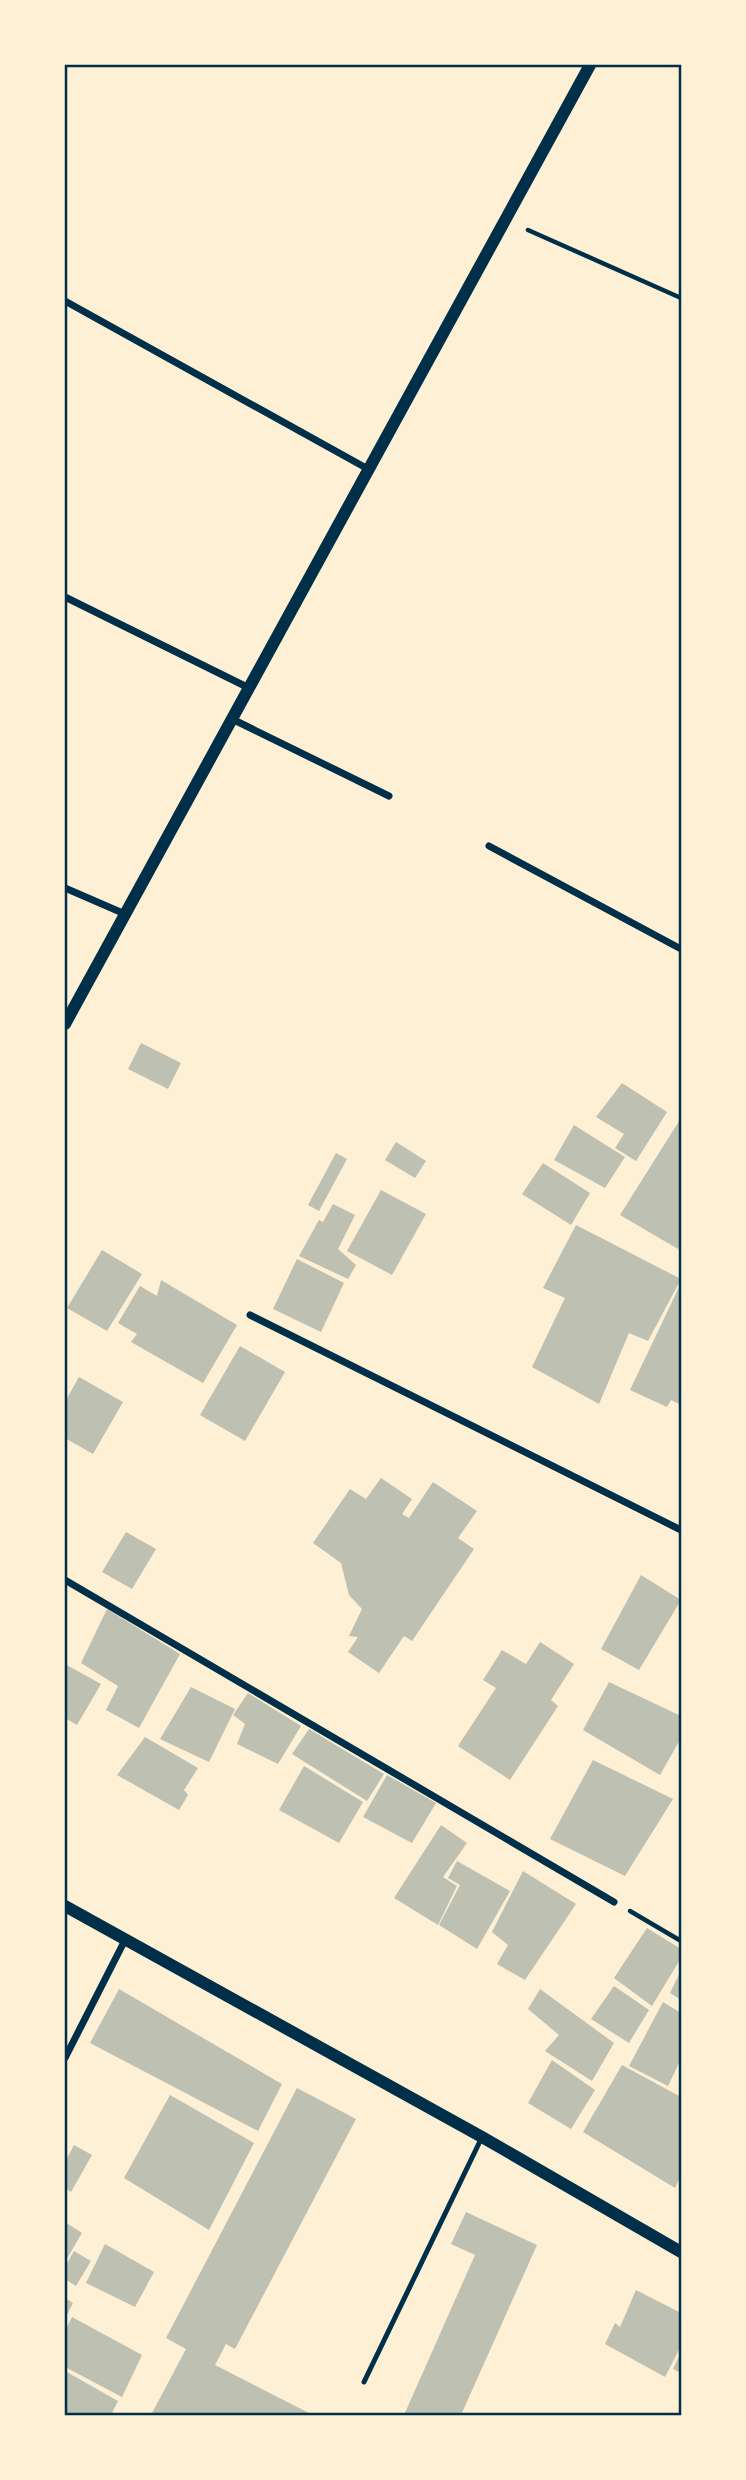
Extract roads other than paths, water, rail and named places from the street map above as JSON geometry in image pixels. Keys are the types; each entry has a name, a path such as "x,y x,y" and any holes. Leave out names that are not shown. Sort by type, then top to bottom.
{"street":[{"path":"65,1024 590,65"},
{"path":"65,302 368,469"},
{"path":"65,597 249,688"},
{"path":"232,719 389,796"},
{"path":"489,846 681,949"},
{"path":"65,888 125,914"},
{"path":"250,1315 681,1530"},
{"path":"65,1580 614,1902"},
{"path":"65,1906 482,2137 681,2252"},
{"path":"65,2058 125,1940"}],"lane":[{"path":"364,2382 482,2137"}]}
